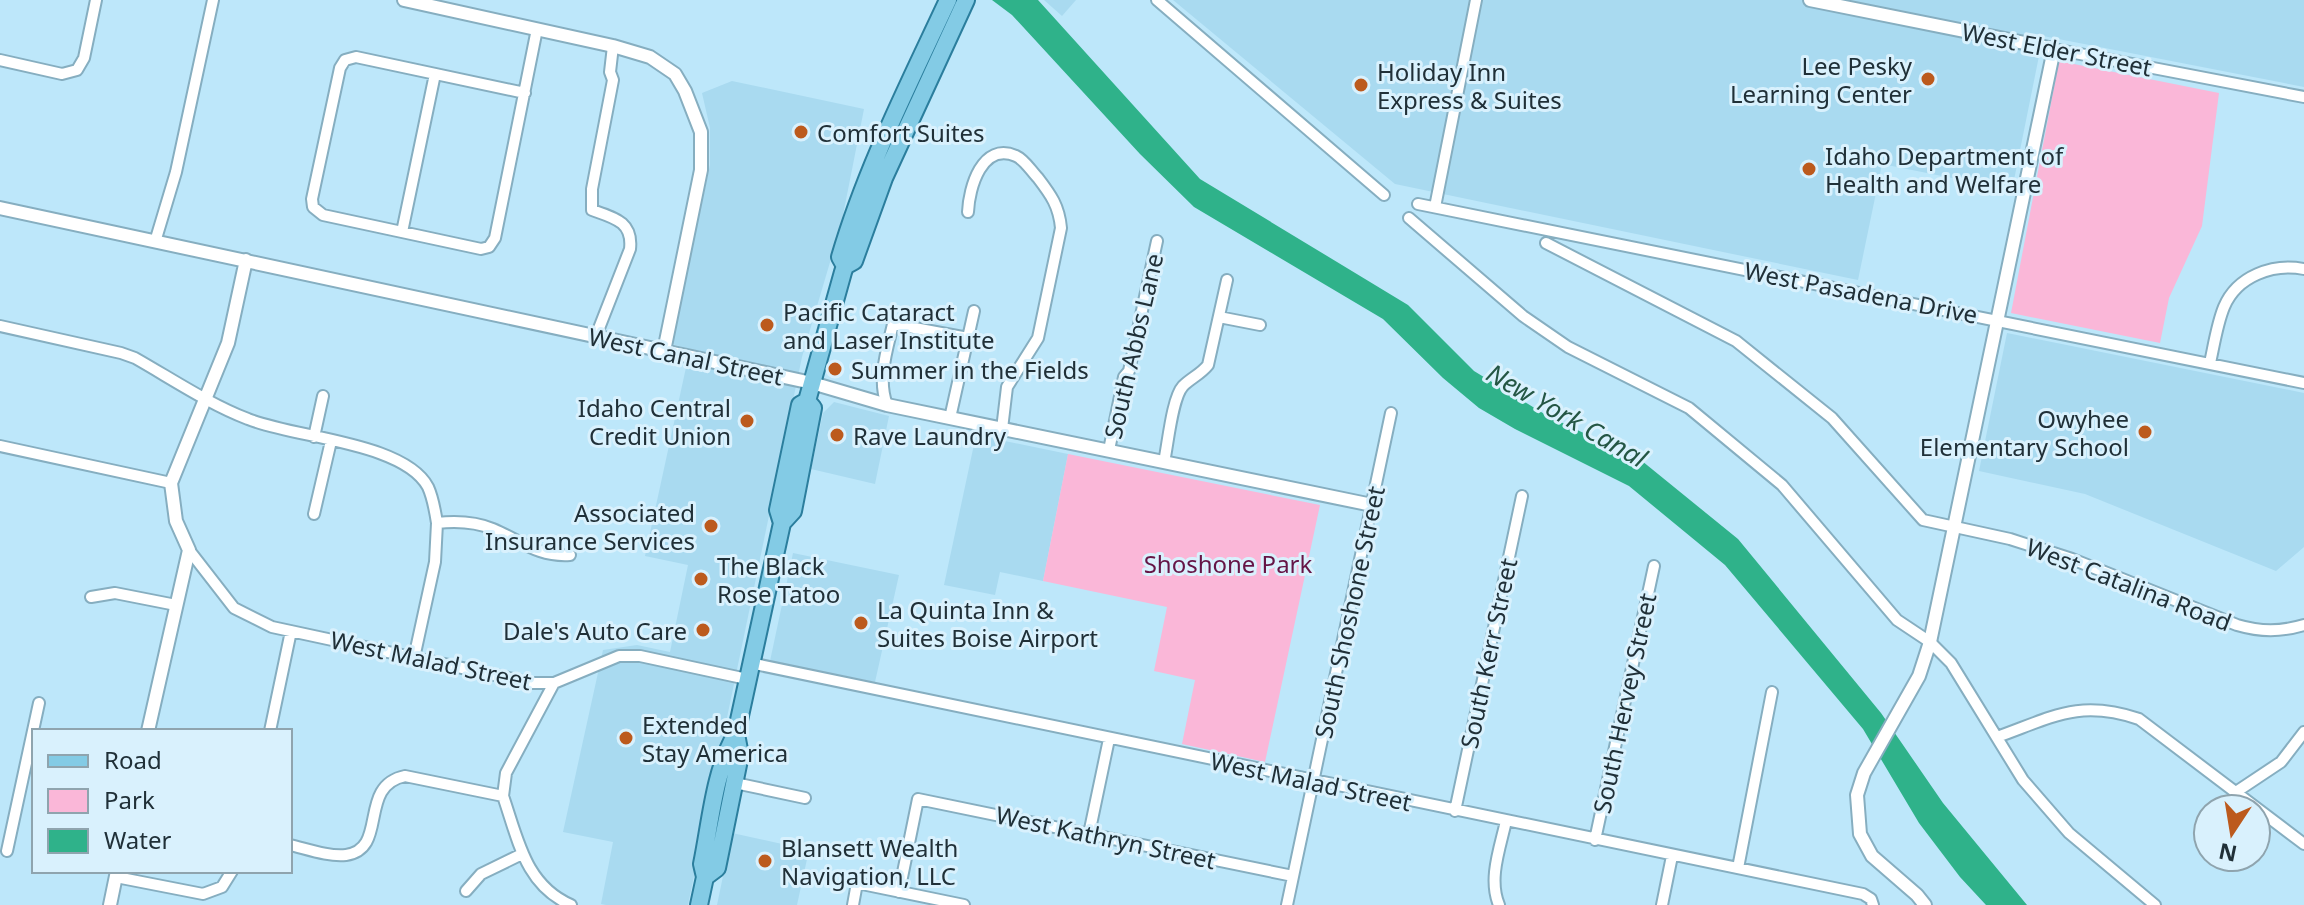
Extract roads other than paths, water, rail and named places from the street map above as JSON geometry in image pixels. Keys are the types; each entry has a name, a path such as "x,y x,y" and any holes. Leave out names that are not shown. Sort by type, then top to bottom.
{"main road":[{"path":"699,905 705,877 702,864 719,778 726,751 736,734 782,523 793,511 813,408 807,401 845,266 840,257 879,149 948,0"},
{"path":"845,266 854,261 884,178 966,0"},
{"path":"705,877 717,868 740,755 736,734"}],"street":[{"path":"0,60 62,74 77,70 84,58 96,0"},
{"path":"155,242 176,172 213,0"},
{"path":"404,0 613,46 650,57 675,74 701,132 701,170 664,351"},
{"path":"1157,0 1384,195"},
{"path":"1435,207 1476,0"},
{"name":"West Elder Street","path":"1810,0 2304,97"},
{"path":"525,93 356,57 345,60 340,68 312,199 313,207 323,215 481,249 489,247 495,238 525,93 537,29"},
{"path":"596,336 632,237 626,226 592,210 592,189 613,80 610,72 613,46"},
{"path":"1925,905 1872,856 1860,834 1857,795 1864,773 1919,676 1930,642 2054,49"},
{"path":"402,232 435,74"},
{"path":"968,212 969,191 980,167 991,157 1005,154 1016,156 1025,163 1055,199 1060,213 1061,228 1038,338 1007,387 1002,429"},
{"name":"West Pasadena Drive","path":"1418,204 2304,383"},
{"name":"West Canal Street","path":"0,208 812,383 887,405 1372,505"},
{"path":"1409,218 1523,316 1568,347 1689,408 1782,485 1897,620 1930,642 1951,663 2023,780 2069,833 2155,905"},
{"name":"South Abbs Lane","path":"1109,450 1157,241"},
{"name":"West Catalina Road","path":"1546,243 1736,341 1832,418 1923,520 2010,539 2072,559 2237,625 2259,631 2280,631 2304,625"},
{"path":"148,729 189,550 176,521 171,483 228,343 246,260"},
{"path":"2210,363 2224,307 2240,286 2259,272 2276,267 2304,269"},
{"path":"1164,462 1178,394 1208,365 1227,280"},
{"path":"950,418 974,311"},
{"path":"1219,317 1260,325"},
{"path":"887,405 882,380 893,324 968,338"},
{"path":"0,326 135,358 250,420 385,454 408,466 427,485 437,523 435,562 414,658"},
{"path":"314,437 323,396"},
{"name":"South Shoshone Street","path":"1287,905 1391,413"},
{"path":"314,514 331,441"},
{"path":"0,446 171,483"},
{"name":"South Kerr Street","path":"1455,811 1522,496"},
{"path":"437,523 455,521 490,527 545,554 570,555"},
{"name":"West Malad Street","path":"189,550 234,608 258,622 532,683 554,683 619,656 640,656 749,671 1109,739 1738,868 1863,894 1872,902"},
{"name":"South Hervey Street","path":"1595,840 1654,566"},
{"path":"91,597 115,593 176,605"},
{"path":"270,729 291,631"},
{"path":"554,683 506,773 503,796 522,854 532,874 551,894 571,905"},
{"path":"1738,868 1772,692"},
{"path":"35,729 39,703"},
{"path":"1997,737 2061,714 2092,708 2139,719 2304,844"},
{"path":"2236,792 2281,762 2304,732"},
{"path":"1089,834 1109,739"},
{"path":"7,851 32,745"},
{"path":"292,845 335,855 348,855 360,850 371,833 379,793 396,778 405,776 503,796"},
{"path":"735,783 805,798"},
{"name":"West Kathryn Street","path":"899,892 918,799 1293,876"},
{"path":"1499,905 1494,891 1494,877 1506,821"},
{"path":"466,891 481,874 522,854"},
{"path":"1662,905 1672,856"},
{"path":"110,905 117,874 203,894 222,887 231,873"},
{"path":"853,905 857,883 964,905"}],"water":[{"path":"992,0 1038,0 1200,179 1408,305 1474,371 1546,415 1642,461 1738,539 1881,713 1943,803 2027,905 1986,905 1960,877 1919,823 1863,729 1725,565 1629,486 1479,408 1443,378 1383,319 1194,207 1140,154 1012,15"}],"place":[{"name":"Lee Pesky Learning Center","path":"1928,79"},
{"name":"Holiday Inn Express & Suites","path":"1361,85"},
{"name":"Comfort Suites","path":"801,132"},
{"name":"Idaho Department of Health and Welfare","path":"1809,169"},
{"name":"Pacific Cataract and Laser Institute","path":"767,325"},
{"name":"Summer in the Fields","path":"835,369"},
{"name":"Idaho Central Credit Union","path":"747,421"},
{"name":"Owyhee Elementary School","path":"2145,432"},
{"name":"Rave Laundry","path":"837,435"},
{"name":"Associated Insurance Services","path":"711,526"},
{"name":"The Black Rose Tatoo","path":"701,579"},
{"name":"La Quinta Inn & Suites Boise Airport","path":"861,623"},
{"name":"Dale's Auto Care","path":"703,630"},
{"name":"Extended Stay America","path":"626,738"},
{"name":"Blansett Wealth Navigation, LLC","path":"765,861"}],"water label":[{"name":"New York Canal","path":"1567,415"}],"park label":[{"name":"Shoshone Park","path":"1228,563"}]}
